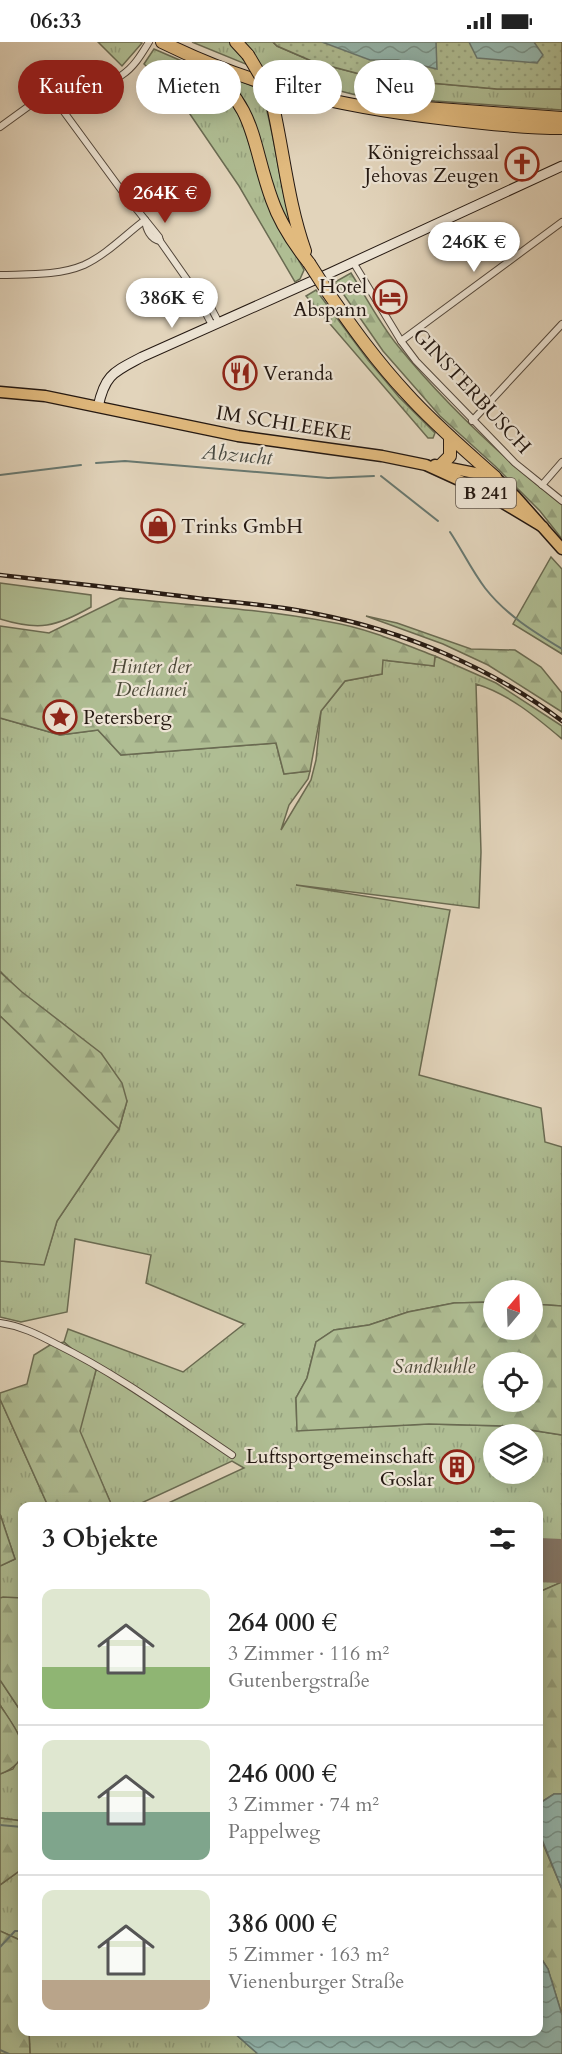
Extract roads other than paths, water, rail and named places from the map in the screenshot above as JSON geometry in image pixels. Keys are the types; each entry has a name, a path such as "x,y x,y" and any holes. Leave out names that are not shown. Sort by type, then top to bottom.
{"highway":[{"path":"162,42 195,58 257,82 344,105 466,122 562,128"},
{"path":"180,42 274,79 349,98 430,109 562,118"},
{"path":"236,42 248,55 264,82 273,106 293,216 309,263"},
{"path":"195,58 220,78 242,106 255,137 275,207 294,244 365,345 450,437 495,477"},
{"path":"441,465 450,456 450,437"}],"main road":[{"name":"B 241","path":"0,392 45,396 100,407"},
{"name":"IM SCHLEEKE","path":"100,407 256,439 382,456 426,465 441,465 495,477 562,549"},
{"name":"IM SCHLEEKE","path":"426,465 483,491 543,527"}],"street":[{"path":"124,73 136,63 148,42"},
{"path":"0,127 18,114"},
{"path":"65,114 159,237 216,324"},
{"path":"100,407 109,378 118,370 142,357 562,166"},
{"path":"0,275 58,272 77,267 100,254 145,220"},
{"path":"401,341 562,222"},
{"name":"GINSTERBUSCH","path":"353,262 401,341 416,361 515,463 562,501"},
{"path":"472,421 562,324"},
{"path":"542,485 562,462"},
{"path":"0,1323 24,1328 82,1356 134,1386 232,1455"}],"water":[{"path":"322,42 436,42 437,69 435,69 435,60 370,60"},
{"path":"469,42 534,42 543,55 537,63 477,58"},
{"path":"554,1794 562,1794 562,1889 543,1842 543,1801"},
{"path":"543,1961 548,1969 562,2015 562,2054 258,2054 238,2036 543,2036"}],"waterway":[{"name":"Abzucht","path":"96,463 125,461 328,478 374,476"},
{"name":"Abzucht","path":"0,475 81,465"},
{"name":"Abzucht","path":"381,476 438,521"},
{"name":"Abzucht","path":"450,532 493,598 521,622 562,649"},
{"path":"0,1825 18,1827"},
{"path":"0,1947 15,1931 18,1931"},
{"path":"0,2050 9,2054"}],"railway":[{"path":"0,575 275,607 350,621 414,641 477,668 535,702 562,721"}],"place":[{"name":"Königreichssaal Jehovas Zeugen","path":"522,164"},
{"name":"Hotel Abspann","path":"390,297"},
{"name":"Veranda","path":"240,373"},
{"name":"Trinks GmbH","path":"158,526"},
{"name":"Petersberg","path":"60,717"},
{"name":"Luftsportgemeinschaft Goslar","path":"457,1467"}],"park label":[{"name":"Hinter der Dechanei","path":"151,678"},
{"name":"Sandkuhle","path":"434,1366"}]}
